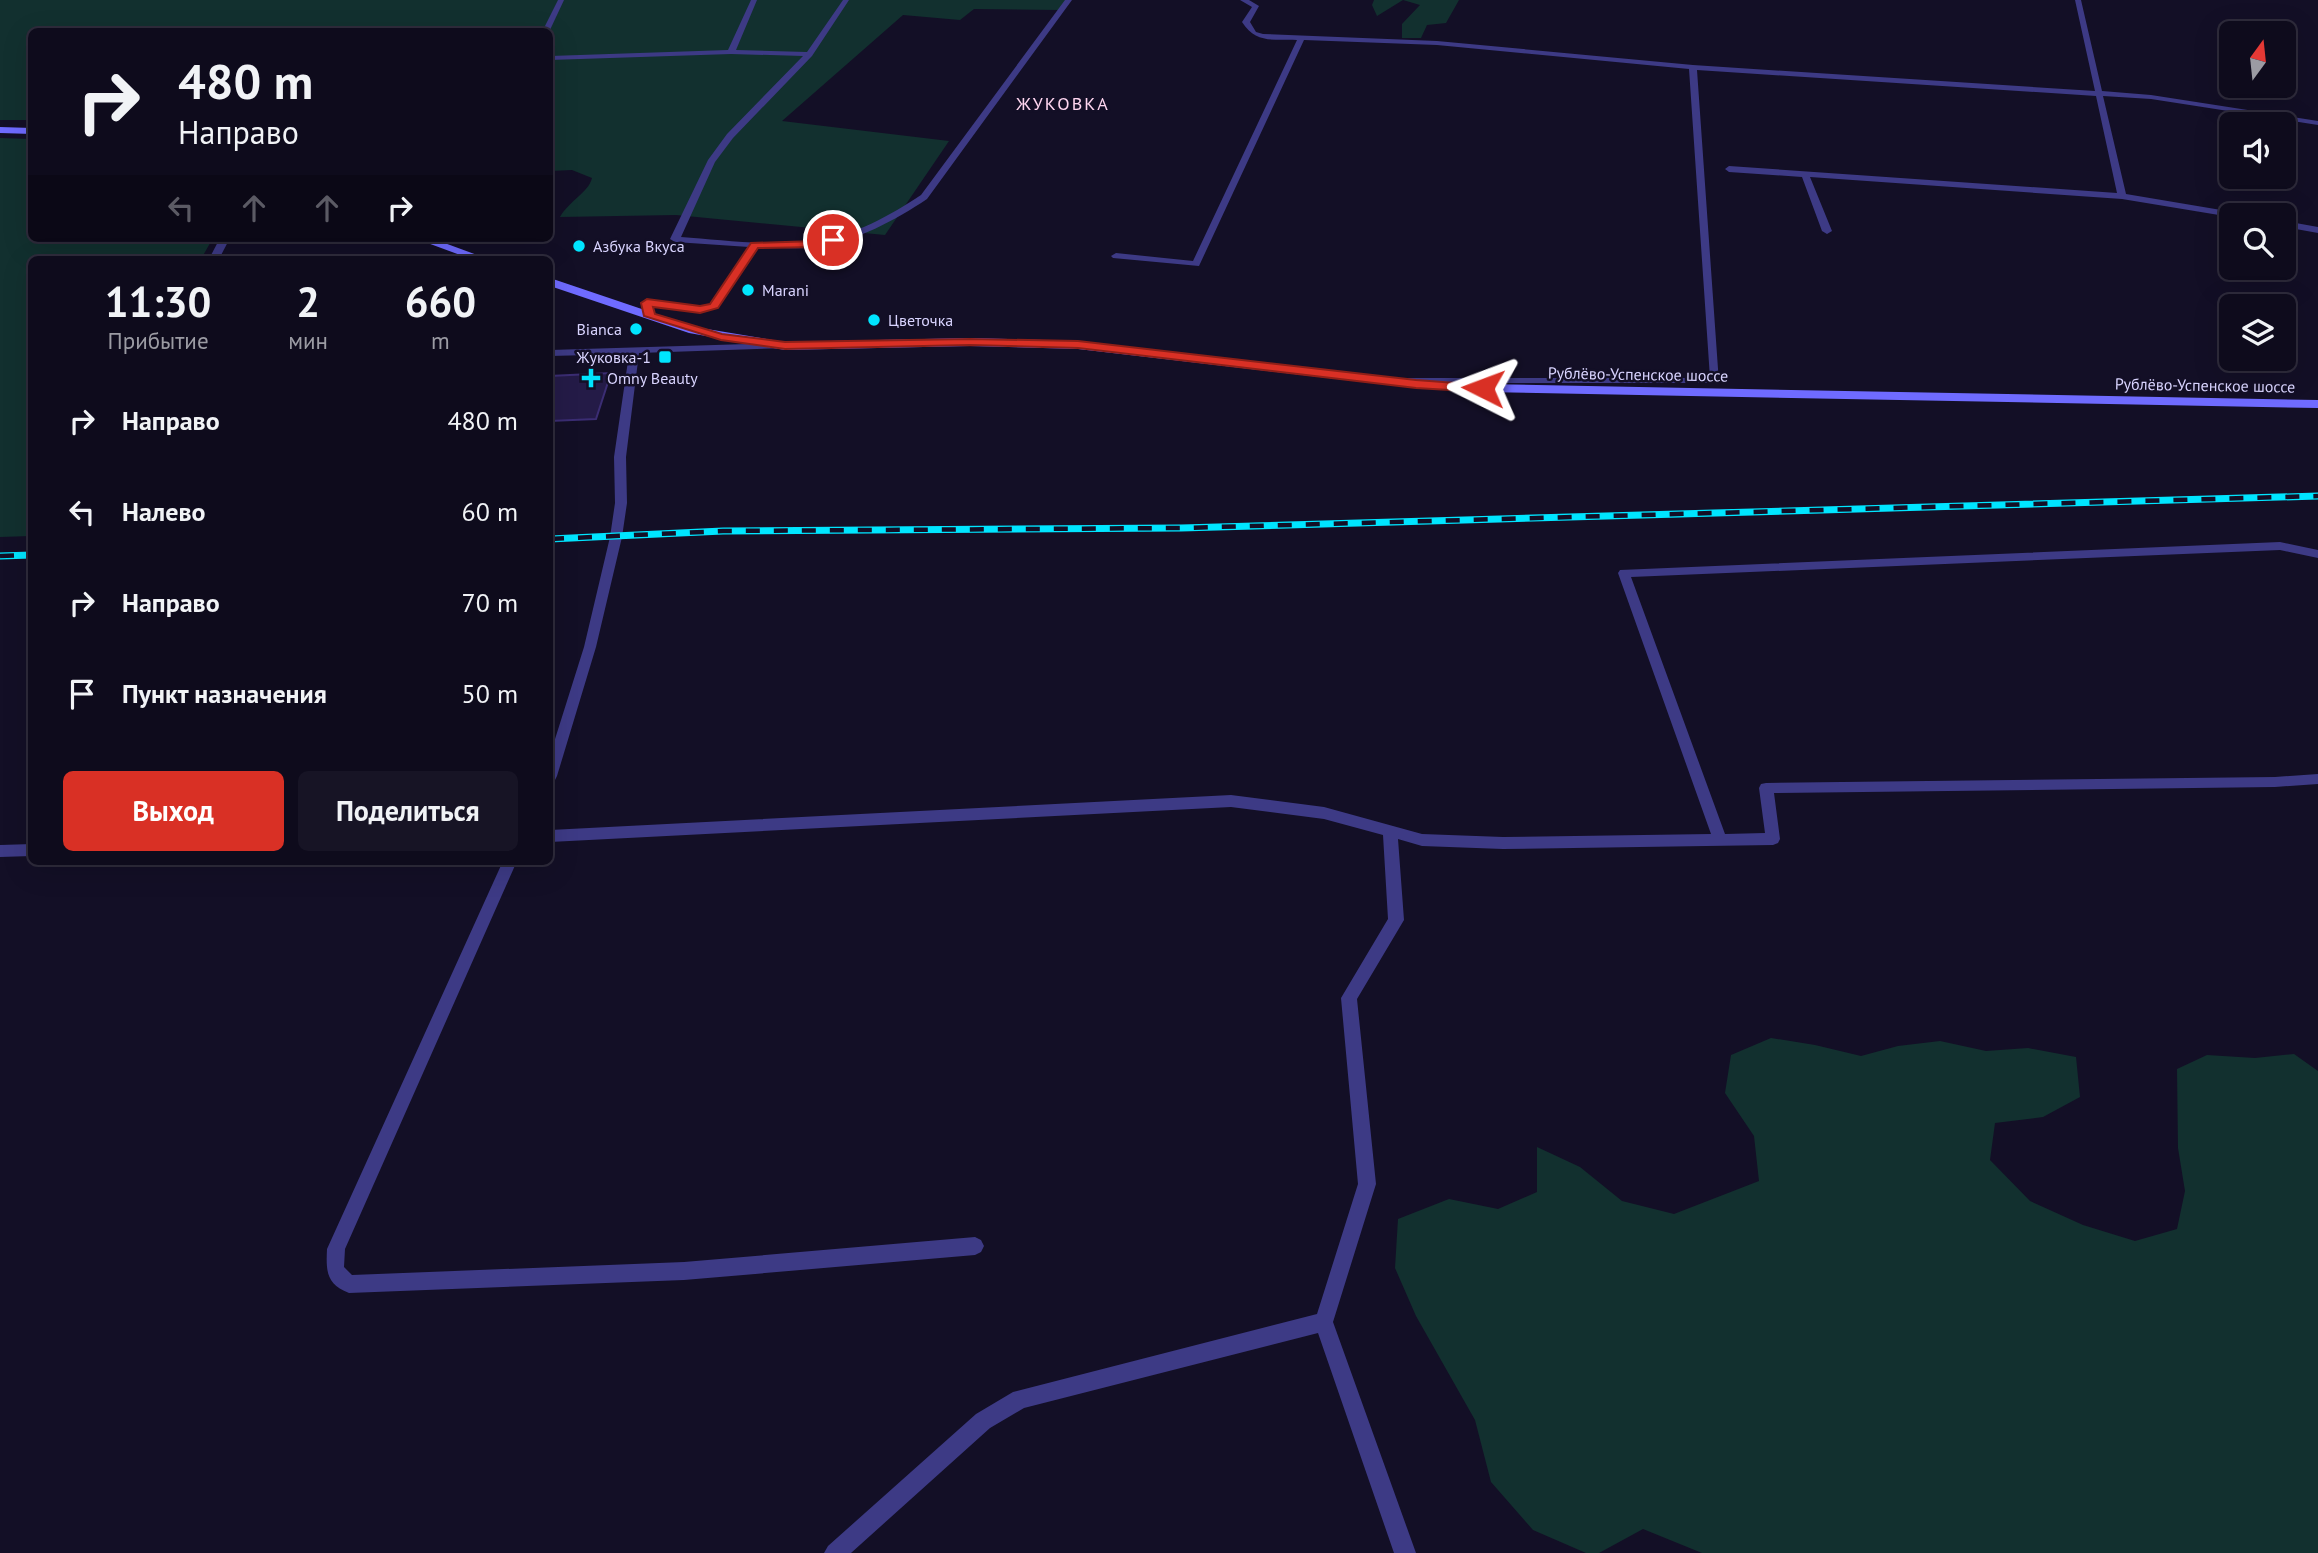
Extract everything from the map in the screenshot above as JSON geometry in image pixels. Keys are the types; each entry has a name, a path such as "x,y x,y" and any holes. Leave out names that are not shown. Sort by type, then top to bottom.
{"main road":[{"path":"0,130 28,131"},
{"path":"432,242 473,256"},
{"name":"Рублёво-Успенское шоссе","path":"553,283 648,309 721,337 785,346 970,342 1078,345 1374,379 1517,389 2318,404"}],"street":[{"path":"547,28 561,0"},
{"path":"731,52 754,0"},
{"path":"846,0 809,54 730,136 711,162 675,239 755,245 817,244 903,211 924,197 1069,0"},
{"path":"1243,0 1256,6 1245,22 1252,33 1262,36 1437,43 1693,66 2151,97 2318,123"},
{"path":"2078,0 2122,196"},
{"path":"1116,256 1196,264 1301,39"},
{"path":"553,58 731,52 809,54"},
{"path":"1374,379 1715,381 1693,66"},
{"path":"1729,169 2122,196 2219,213"},
{"path":"1805,174 1827,231"},
{"path":"2296,226 2318,230"},
{"path":"648,309 700,310 714,306 755,245"},
{"path":"553,353 785,346"},
{"path":"553,766 590,647 616,537 621,503 620,457 634,351"},
{"path":"1720,840 1624,573 2280,546 2318,554"},
{"path":"553,836 1231,801 1324,813 1422,840 1503,843 1773,839 1766,788 2275,782 2318,779"},
{"path":"1390,832 1396,920 1349,998 1367,1184 1324,1322 1405,1553"},
{"path":"0,851 28,850"},
{"path":"508,865 336,1249 335,1270 349,1284 684,1271 975,1247"},
{"path":"835,1553 983,1421 1020,1399 1324,1322"}],"green space":[{"path":"0,0 1068,0 1060,10 974,9 960,20 903,15 782,121 949,141 885,235 676,215 560,217 587,188 592,178 572,170 553,171 553,28 28,28 28,120 0,120"},
{"path":"1374,0 1403,0 1377,16 1372,5"},
{"path":"1403,0 1459,0 1446,23 1427,25 1421,38 1402,38 1402,24 1420,5"},
{"path":"0,138 28,139 28,242 211,242 203,256 28,256 28,536 0,537"},
{"path":"1771,1038 1861,1056 1898,1046 1940,1041 1986,1051 2028,1048 2076,1057 2080,1097 2043,1117 1995,1123 1990,1160 2030,1201 2083,1225 2135,1241 2177,1229 2185,1191 2178,1148 2177,1069 2207,1055 2255,1058 2294,1054 2318,1071 2318,1553 1702,1553 1643,1529 1599,1553 1586,1553 1533,1530 1491,1482 1475,1420 1416,1316 1395,1268 1398,1219 1449,1199 1498,1209 1537,1192 1537,1147 1580,1167 1622,1201 1674,1214 1759,1181 1754,1136 1725,1093 1731,1055"}],"building":[{"path":"611,373 596,419 553,421 553,376"}],"railway":[{"path":"553,539 723,531 1181,528 2318,496"},
{"path":"0,556 28,555"}],"place":[{"name":"Азбука Вкуса","path":"579,246"},
{"name":"Marani","path":"748,290"},
{"name":"Цветочка","path":"874,320"},
{"name":"Bianca","path":"636,329"},
{"name":"Жуковка-1","path":"665,357"},
{"name":"Omny Beauty","path":"591,378"}],"district":[{"name":"ЖУКОВКА","path":"1063,104"}],"route":[{"path":"833,240 817,244 755,245 714,306 700,310 647,303 650,316 721,337 785,346 970,342 1078,345 1416,384 1483,388"}]}
